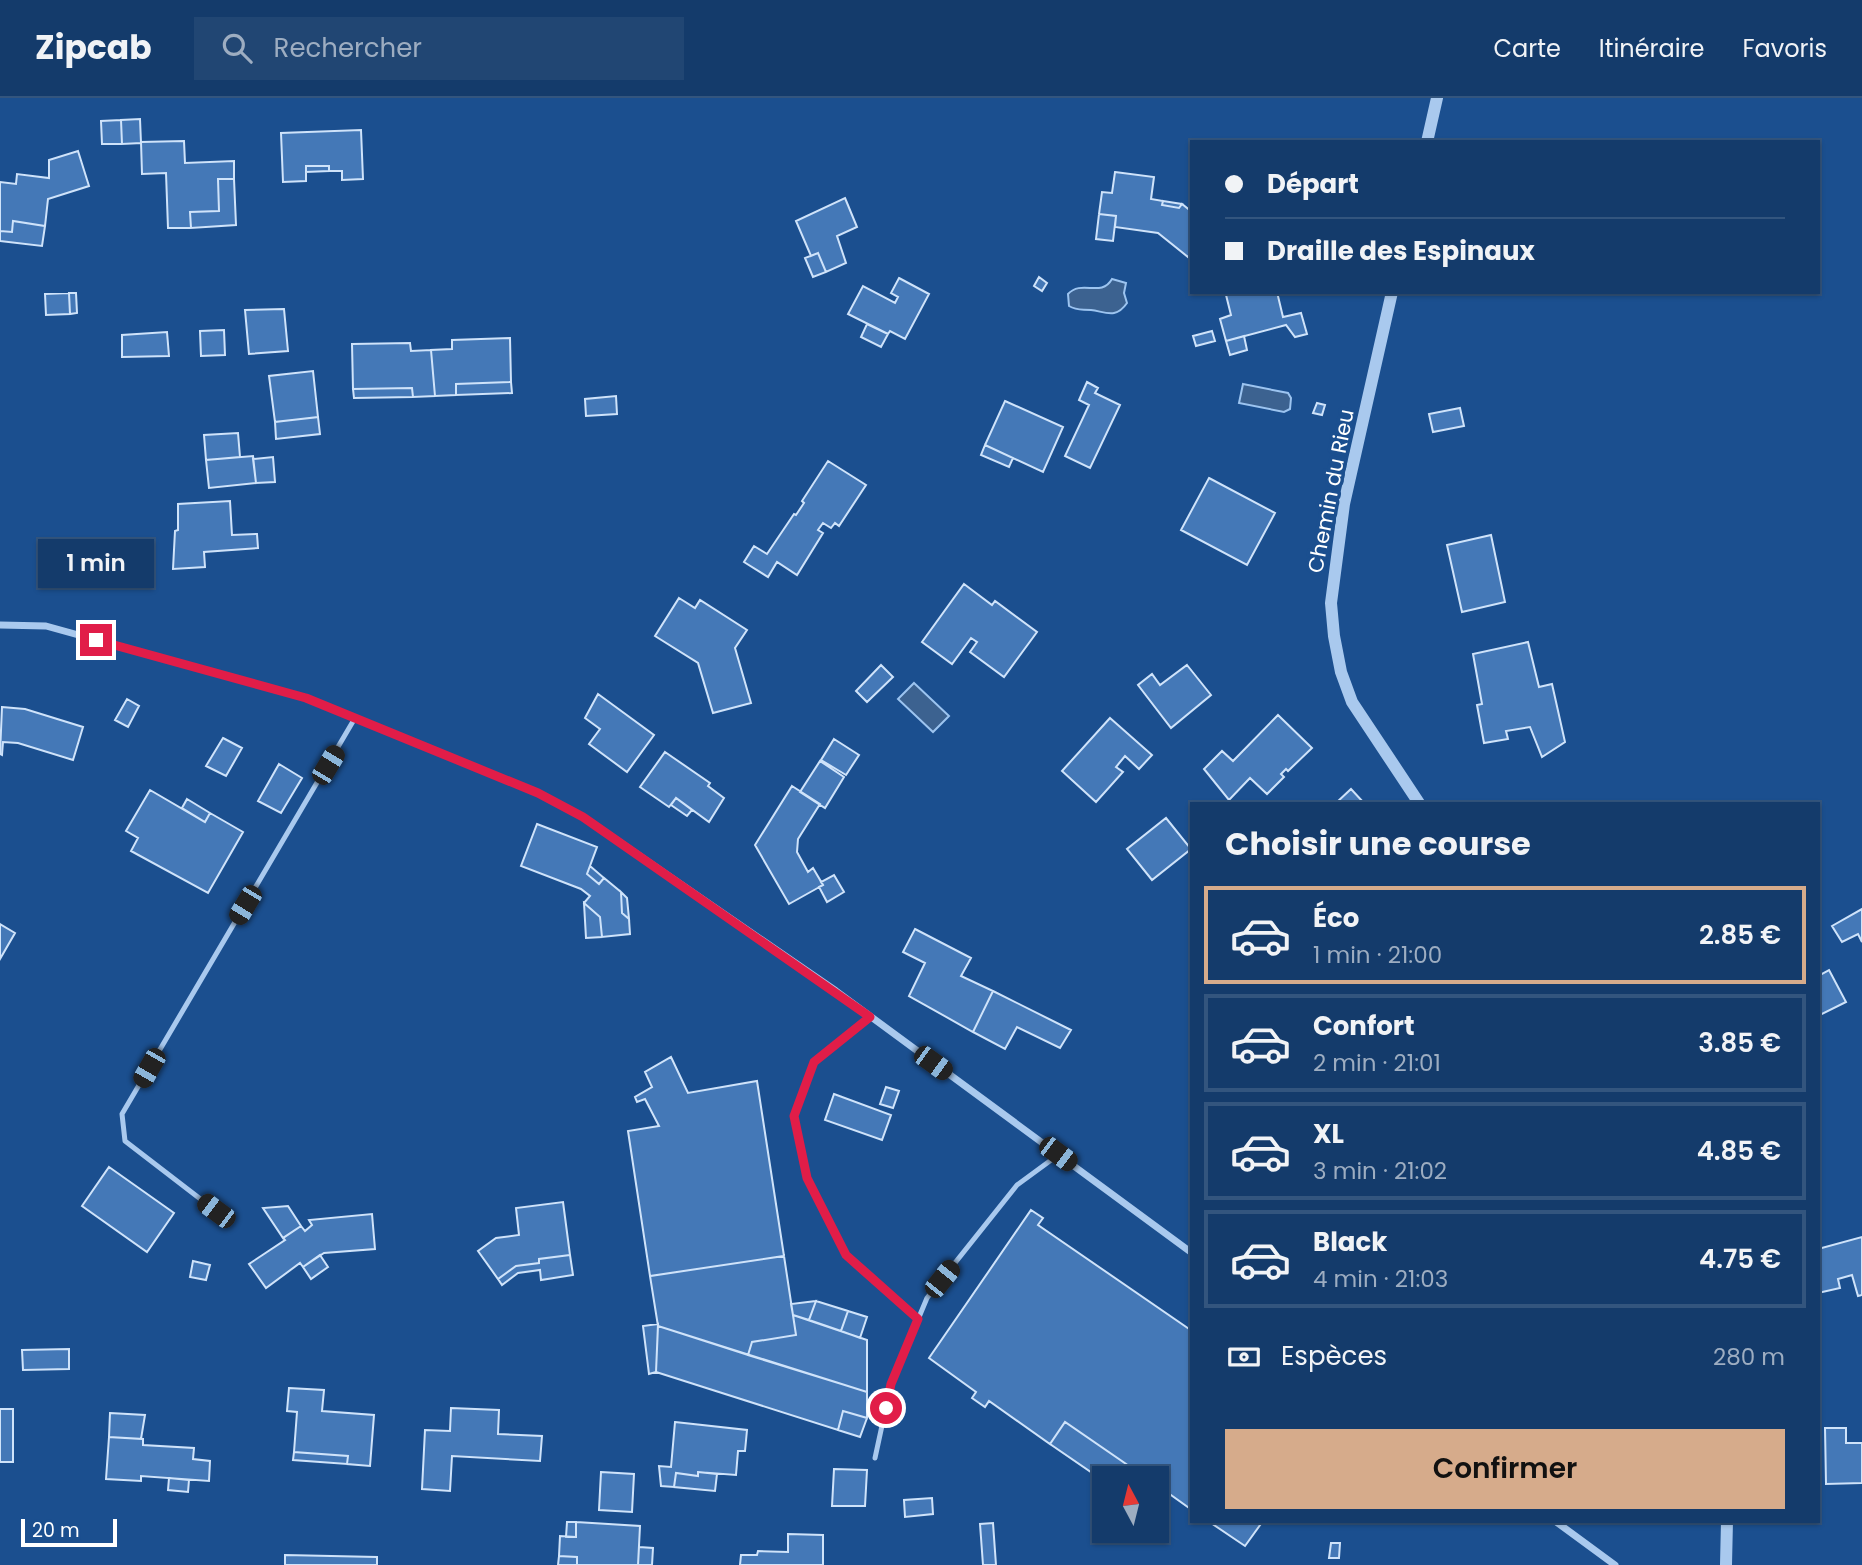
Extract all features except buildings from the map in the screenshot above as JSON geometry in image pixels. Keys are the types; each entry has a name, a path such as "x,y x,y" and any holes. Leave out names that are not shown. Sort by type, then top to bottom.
{"street":[{"path":"1427,140 1437,98"},
{"name":"Chemin du Rieu","path":"1392,294 1344,504 1331,603 1341,672 1352,702 1418,802"},
{"path":"0,625 46,626 306,698 538,793 583,817 870,1017 1190,1252"},
{"path":"1558,1523 1615,1565"},
{"path":"1727,1523 1727,1565"}],"lane":[{"path":"216,1211 125,1141 122,1114 355,718"},
{"path":"870,1017 814,1062 794,1116 807,1178 846,1255 918,1319"},
{"path":"875,1458 891,1384 927,1298 1017,1185 1058,1154"}],"water":[{"path":"1112,279 1126,283 1124,293 1127,303 1119,311 1106,313 1069,306 1068,294 1073,290 1102,287"},
{"path":"1243,384 1288,393 1291,398 1290,409 1284,412 1239,403"},
{"path":"914,683 949,716 933,732 898,699"}],"route":[{"path":"96,640 306,698 538,793 583,817 870,1017 814,1062 794,1116 807,1178 846,1255 918,1319 891,1384 886,1408"}]}
